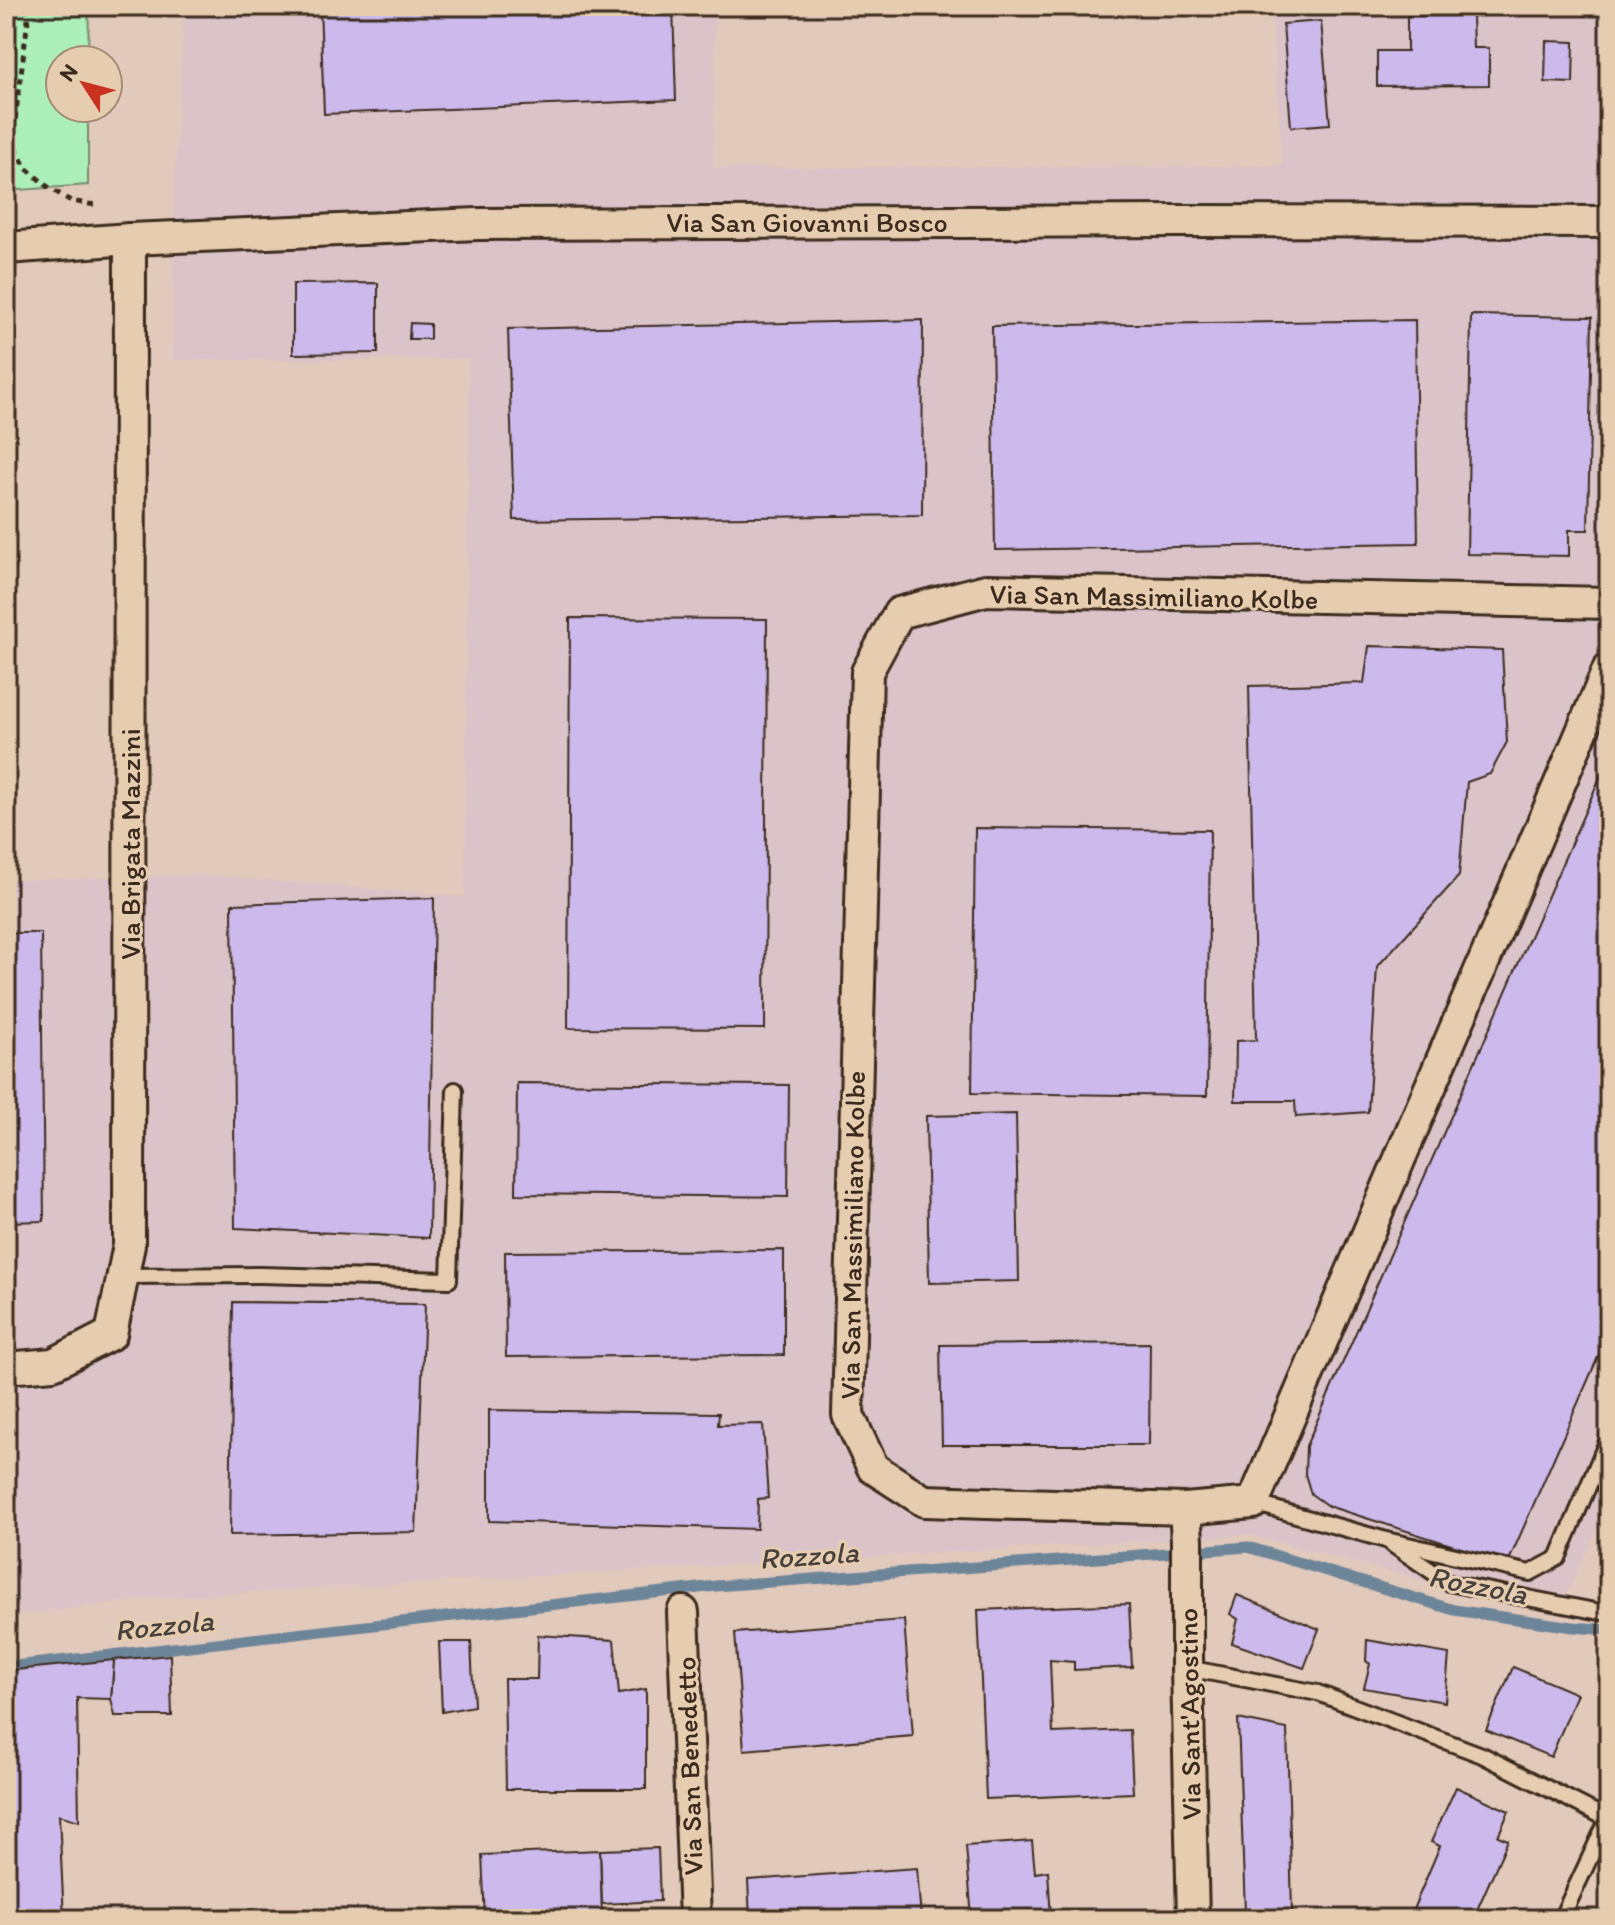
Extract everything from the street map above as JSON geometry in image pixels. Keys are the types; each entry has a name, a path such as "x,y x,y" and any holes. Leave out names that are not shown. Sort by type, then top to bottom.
{"street":[{"name":"Via San Giovanni Bosco","path":"6,248 130,239 478,224 1609,222"},
{"name":"Via Brigata Mazzini","path":"6,1368 53,1364 111,1334 129,1245 130,239"},
{"name":"Via San Massimiliano Kolbe","path":"1253,1503 1185,1509 924,1501 873,1468 848,1415 867,672 899,613 986,590 1609,603"},
{"path":"1253,1503 1609,668"},
{"name":"Via Sant'Agostino","path":"1185,1509 1193,1919"},
{"name":"Via San Benedetto","path":"683,1612 695,1919"}],"lane":[{"path":"122,1276 261,1275 449,1280 455,1090"},
{"path":"1253,1503 1386,1540 1530,1573 1558,1558 1609,1437"},
{"path":"1386,1540 1449,1583 1600,1612 1609,1610"},
{"path":"1187,1668 1318,1693 1482,1755 1608,1819 1561,1919"}],"path":[{"path":"26,6 28,20 12,142 26,168 48,187 71,201 98,206"},
{"path":"6,147 12,142"}],"shaded area":[{"path":"185,6 715,6 713,168 1283,166 1271,8 1602,11 1609,60 1609,1505 1556,1615 1250,1535 153,1598 6,1616 6,880 203,875 465,897 469,359 173,360 174,193"}],"green space":[{"path":"6,6 89,6 88,44 44,44 44,124 88,124 88,185 6,191"}],"building":[{"path":"320,6 673,6 676,100 324,114"},
{"path":"1472,15 1473,48 1489,48 1489,85 1377,86 1377,51 1407,51 1407,16"},
{"path":"1321,21 1330,124 1291,127 1283,24"},
{"path":"1546,41 1574,42 1573,83 1545,82"},
{"path":"378,283 378,353 293,354 293,284"},
{"path":"1471,315 1592,317 1588,530 1569,530 1569,556 1467,554"},
{"path":"923,320 922,515 514,520 508,329"},
{"path":"1415,320 1418,543 995,550 992,326"},
{"path":"410,323 430,324 430,339 409,339"},
{"path":"570,618 767,619 765,1029 568,1028"},
{"path":"1369,646 1502,650 1507,742 1490,774 1467,782 1459,876 1377,967 1368,1112 1296,1117 1295,1101 1235,1101 1236,1041 1256,1040 1249,686 1364,683"},
{"path":"1609,757 1609,1332 1508,1563 1328,1506 1311,1494 1305,1474 1306,1446"},
{"path":"975,828 1210,830 1207,1096 972,1093"},
{"path":"434,898 429,1238 235,1228 232,904"},
{"path":"6,933 41,933 44,1221 6,1222"},
{"path":"517,1083 789,1085 788,1197 516,1194"},
{"path":"1016,1114 1019,1281 929,1283 926,1116"},
{"path":"784,1250 784,1355 506,1357 505,1252"},
{"path":"233,1302 425,1304 416,1532 230,1535"},
{"path":"1150,1343 1149,1445 942,1445 940,1345"},
{"path":"489,1410 719,1413 718,1425 763,1424 768,1498 758,1499 757,1529 489,1521"},
{"path":"1237,1595 1319,1629 1304,1668 1232,1643 1238,1619 1230,1614"},
{"path":"1129,1604 1132,1667 1074,1670 1074,1662 1050,1660 1053,1733 1130,1730 1133,1793 986,1799 978,1610"},
{"path":"904,1620 913,1736 744,1750 735,1633"},
{"path":"538,1635 614,1640 619,1694 646,1689 646,1789 506,1789 504,1679 537,1679"},
{"path":"1367,1640 1449,1654 1445,1702 1364,1688 1370,1664 1366,1661"},
{"path":"439,1642 471,1642 474,1706 442,1712"},
{"path":"170,1655 172,1716 115,1716 111,1699 114,1660"},
{"path":"114,1660 111,1699 77,1698 79,1821 59,1815 64,1919 6,1919 6,1671"},
{"path":"1513,1667 1577,1694 1551,1757 1486,1730"},
{"path":"1238,1719 1287,1729 1292,1911 1245,1913"},
{"path":"1456,1787 1509,1811 1498,1836 1508,1840 1473,1919 1409,1919 1440,1846 1431,1842"},
{"path":"1032,1841 1035,1873 1048,1871 1051,1919 972,1919 966,1846"},
{"path":"658,1848 660,1901 602,1904 600,1850"},
{"path":"600,1850 602,1919 485,1919 482,1855"},
{"path":"917,1868 921,1919 750,1919 748,1880"}],"waterway":[{"name":"Rozzola","path":"6,1667 716,1586 1248,1547 1454,1610 1609,1630"}]}
